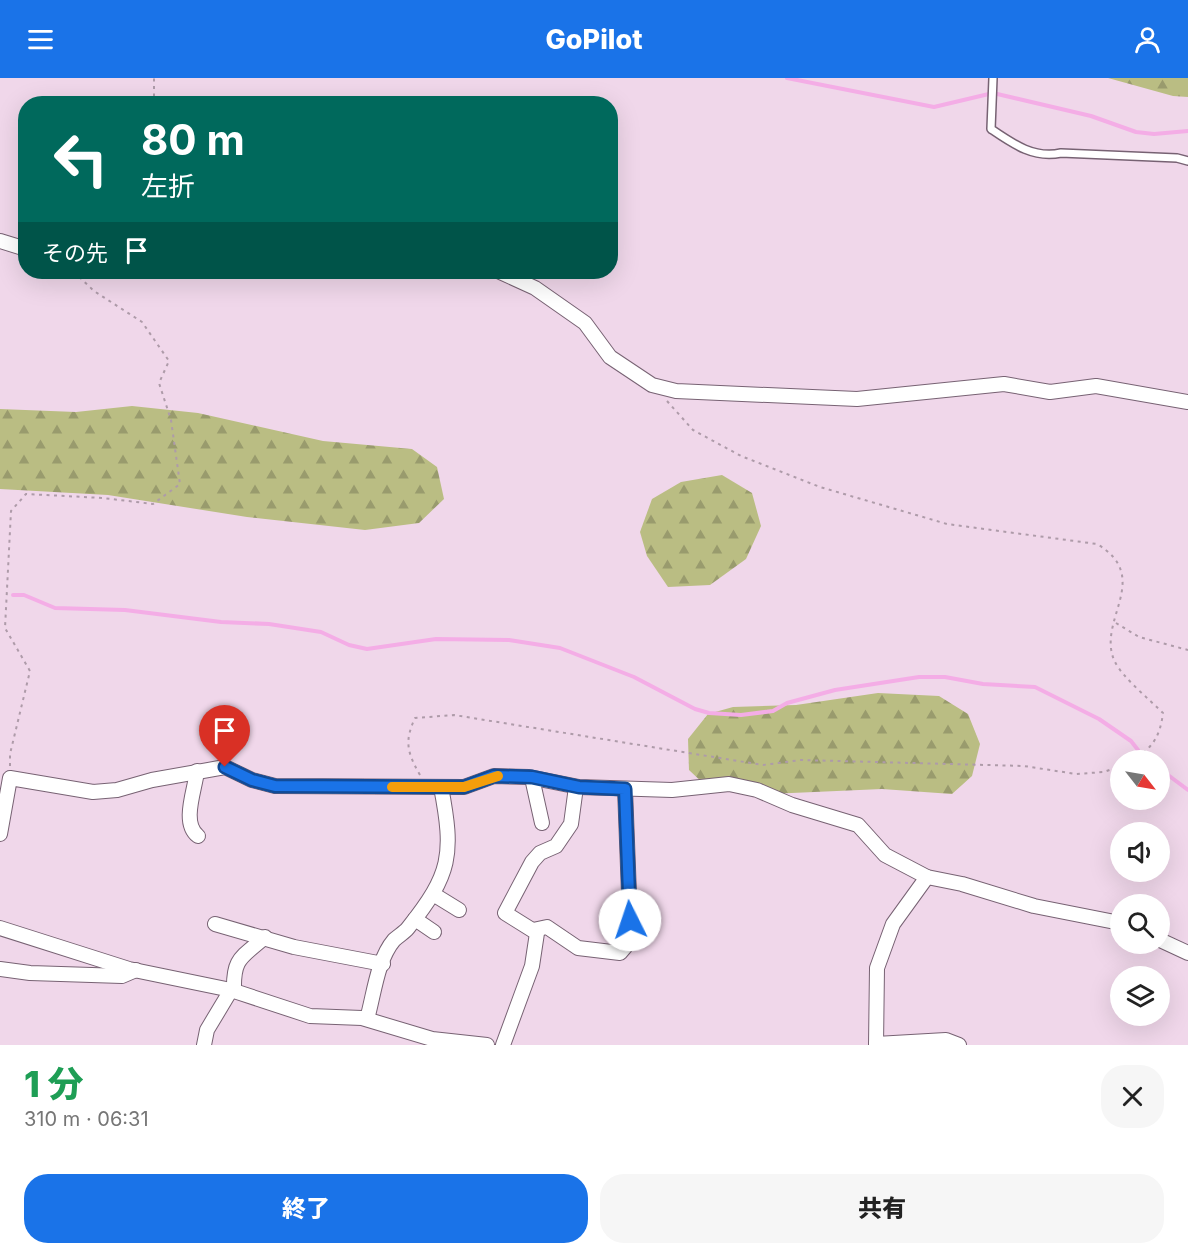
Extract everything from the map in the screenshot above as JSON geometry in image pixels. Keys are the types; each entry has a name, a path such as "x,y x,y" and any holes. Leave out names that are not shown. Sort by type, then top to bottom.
{"street":[{"path":"0,241 18,247"},
{"path":"515,279 535,288 585,323 610,357 652,385 676,391 857,399 1004,384 1050,392 1096,386 1188,402"},
{"path":"0,834 6,781 93,792 117,790 197,771 225,767 252,780 275,786 464,787 494,776 532,777 576,787 625,789 672,790 729,784 757,790 792,805 858,825 885,855 927,877 962,884 1034,906 1110,921"},
{"path":"197,771 189,821 191,831 198,836"},
{"path":"532,777 542,823"},
{"path":"367,1019 382,964 394,940 415,919 433,894 446,868 449,841 434,787"},
{"path":"503,1045 532,966 537,933 505,913 532,862 540,852 556,846 572,824 576,787"},
{"path":"533,930 548,927 578,948 620,953 626,946 630,920 625,789"},
{"path":"927,877 893,924 877,968 876,1044 946,1040 959,1045"},
{"path":"433,894 459,910"},
{"path":"415,919 434,932"},
{"path":"215,924 294,947 382,964"},
{"path":"0,928 136,970 232,991 310,1016 367,1019 432,1039 487,1045"},
{"path":"204,1045 207,1030 232,991 233,970 240,960 265,938"},
{"path":"1170,945 1188,953"},
{"path":"0,969 30,973 123,976 136,970"}],"lane":[{"path":"993,82 991,129 1016,146 1045,156 1061,153 1177,158 1188,161"}],"path":[{"path":"154,78 154,96"},
{"path":"6,781 10,754 30,671 4,628 11,512 26,494 103,498 153,504 180,484 171,420 159,383 170,361 142,322 94,291 81,279"},
{"path":"652,385 693,430 741,456 786,475 884,508 946,524 1096,544 1112,553 1121,567 1122,587 1112,644 1115,662 1163,713 1161,732 1149,750"},
{"path":"1116,623 1139,637 1188,650"},
{"path":"434,787 411,760 407,732 414,717 454,715 763,765 801,760 1024,766 1076,774 1110,770"}],"green space":[{"path":"1108,78 1188,78 1188,97 1173,96"},
{"path":"132,406 198,413 323,441 412,449 437,467 444,499 419,523 365,530 247,517 108,495 0,489 0,409 76,412"},
{"path":"722,475 752,493 761,526 746,559 710,585 668,587 647,556 640,532 652,499 681,482"},
{"path":"878,693 939,696 968,714 980,744 972,776 952,794 882,789 769,794 706,786 689,770 688,739 708,714 733,707 796,705"}],"waterway":[{"path":"787,78 934,107 993,93 1091,116 1136,132 1154,134 1188,131"},
{"path":"13,595 24,595 55,608 125,610 221,622 269,624 321,632 349,645 367,649 436,639 509,640 560,648 634,677 695,709 709,713 741,715 773,711 787,703 835,690 919,677 945,677 983,684 1035,687 1099,719 1131,741 1138,750"},
{"path":"1170,776 1188,790"}],"slow traffic":[{"path":"392,787 464,787 498,776"}],"route":[{"path":"225,767 252,780 275,786 464,787 494,776 532,777 579,787 625,789 630,920"}]}
